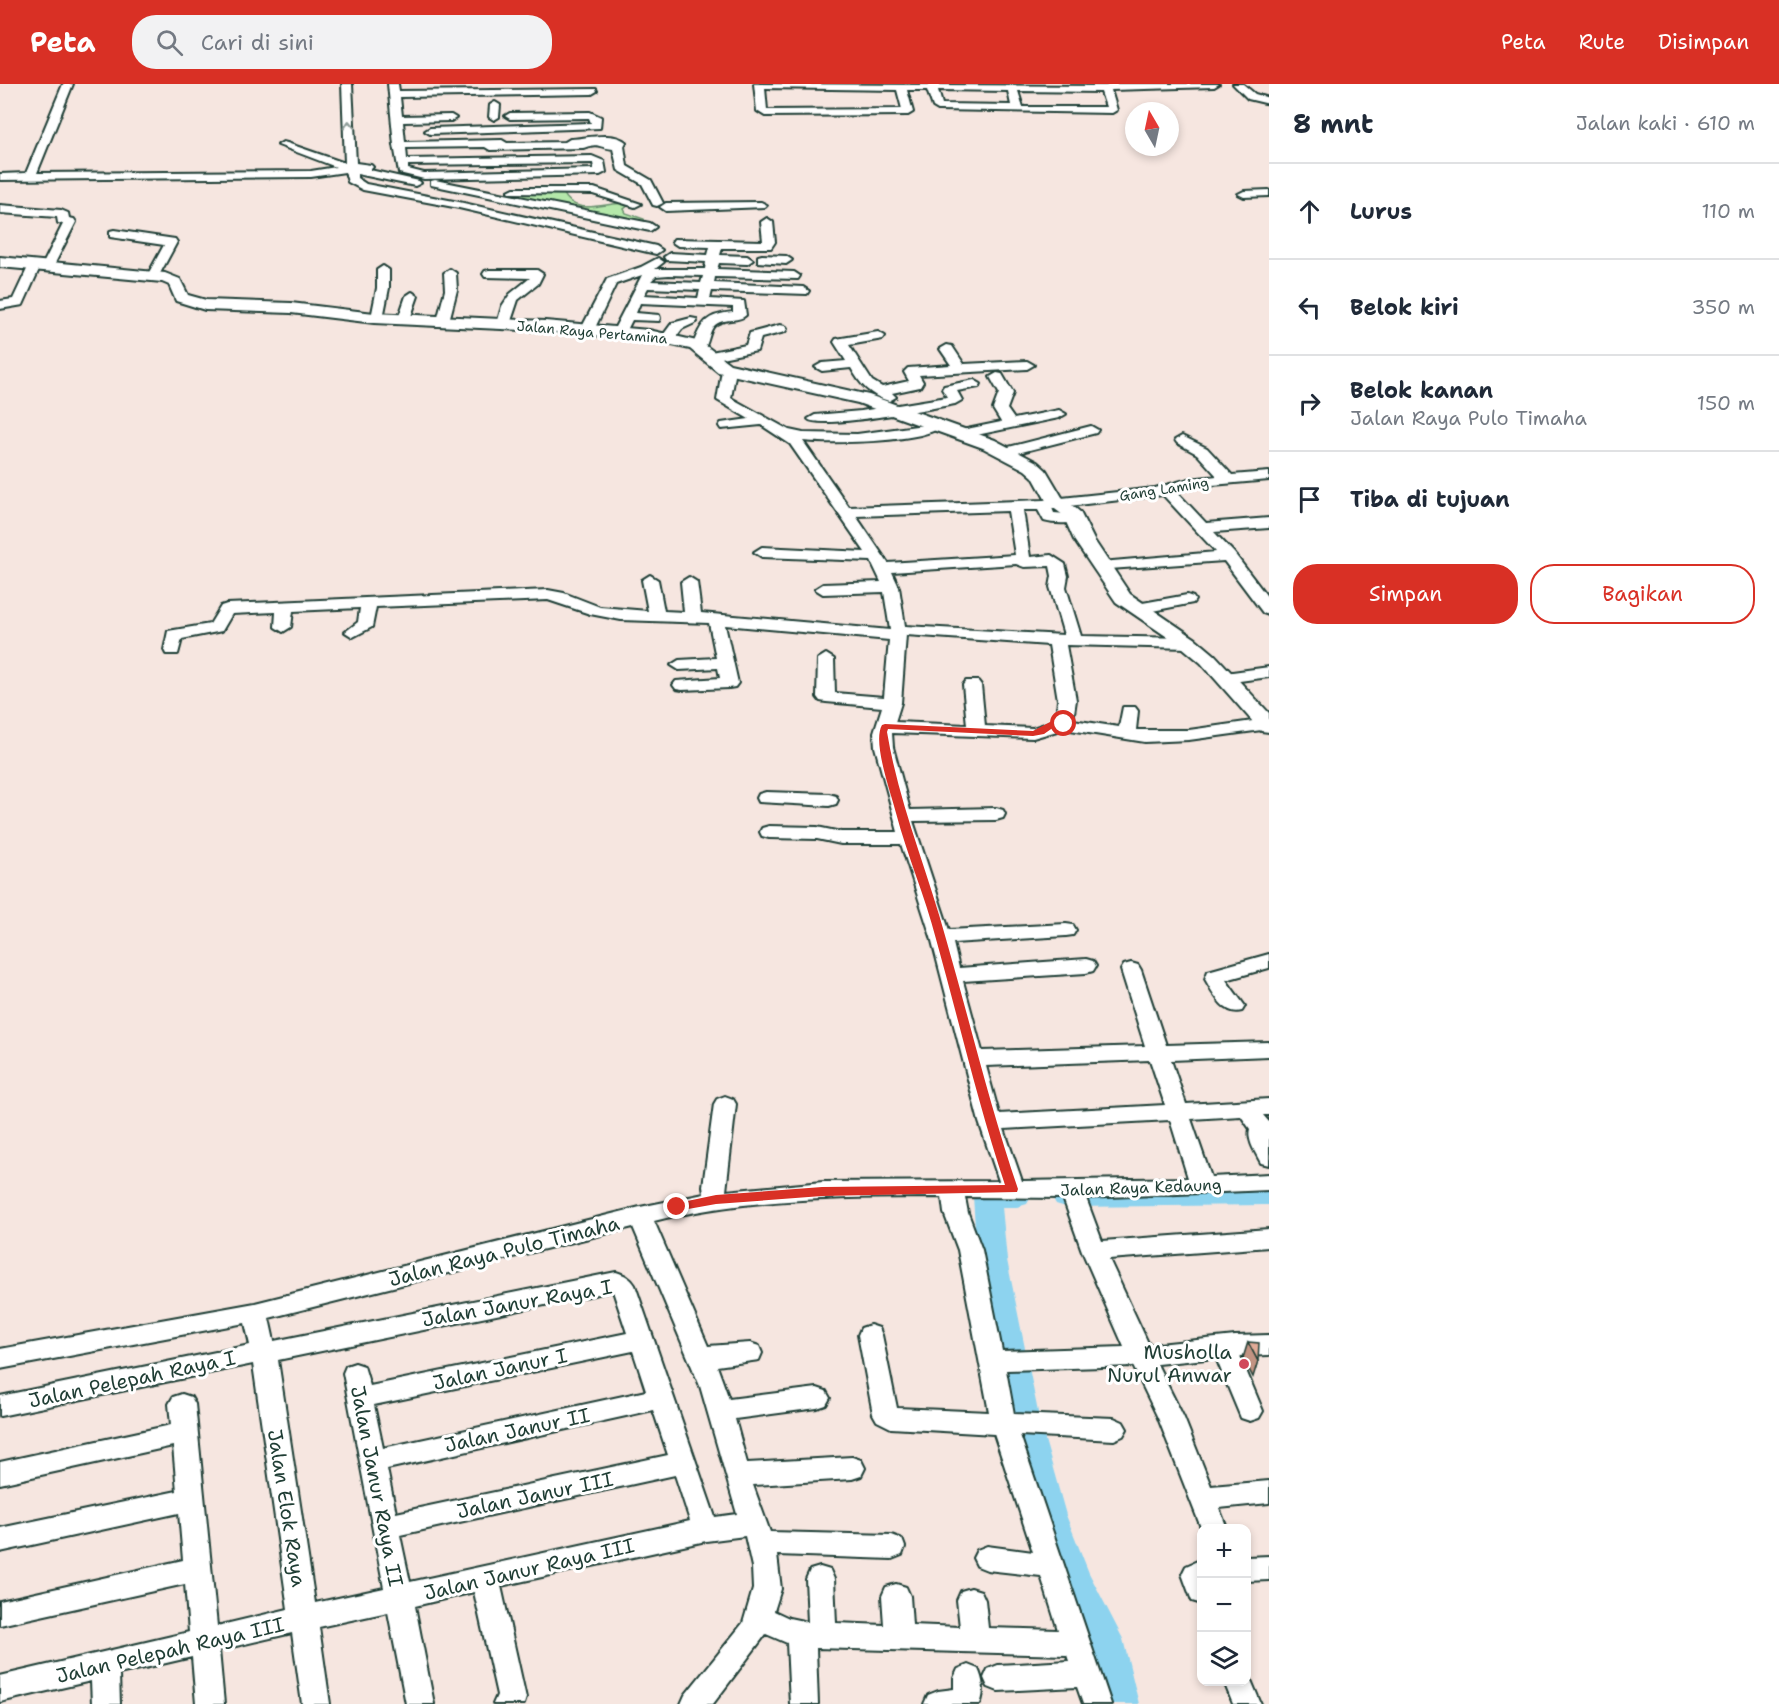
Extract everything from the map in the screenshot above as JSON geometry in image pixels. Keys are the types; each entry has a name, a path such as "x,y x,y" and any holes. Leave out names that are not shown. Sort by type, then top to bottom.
{"main road":[{"name":"Jalan Raya Pertamina","path":"0,262 172,279 182,298 194,303 291,308 377,318 588,329 623,324 705,352 729,370 875,397 896,410 1006,452 1031,466 1040,474 1048,490 1051,504 1071,512 1115,589 1137,609 1189,643 1208,659 1268,725"}],"street":[{"path":"30,177 68,84"},
{"path":"347,84 356,166"},
{"path":"357,84 356,166 352,180 358,185 399,194 651,233"},
{"path":"759,91 840,94 839,85 873,99 926,104 1013,94 1042,88 1215,84 1221,93 1158,95"},
{"path":"759,91 842,103 845,113 901,86 914,85 926,104"},
{"path":"901,86 926,104 1013,94 1051,110 1113,109 1107,87"},
{"path":"402,162 595,159 600,172 424,176 403,171 396,118 401,106 393,89 590,87 594,101 592,102"},
{"path":"510,88 511,104 526,104 526,116"},
{"path":"1042,88 1051,110"},
{"path":"1074,88 1082,110"},
{"path":"1241,88 1267,101"},
{"path":"430,131 596,126 596,117 590,115 489,117 494,105"},
{"path":"508,174 510,116"},
{"path":"396,118 463,117"},
{"path":"429,144 431,118"},
{"path":"400,147 611,140"},
{"path":"588,329 609,284 656,265 659,256 651,233 630,212 629,208 634,202 635,183 611,169 611,140"},
{"path":"611,140 622,168 647,182 661,205 667,210 661,215 651,233"},
{"path":"611,224 455,192 356,166 288,144 336,158 356,166 651,233"},
{"path":"400,147 429,144 509,145"},
{"path":"0,177 311,174 356,166"},
{"path":"399,194 567,191 574,200 586,205 602,206 634,202 661,205 761,205"},
{"path":"1250,196 1268,194"},
{"path":"0,210 19,209 61,214 64,215 62,220 70,222 18,302 0,305"},
{"path":"781,222 761,222 769,242 765,245 762,263 786,260"},
{"path":"114,234 171,242 153,276"},
{"path":"678,242 765,245"},
{"path":"703,302 717,244"},
{"path":"670,257 747,260"},
{"path":"377,318 383,288 383,270"},
{"path":"623,324 649,276 660,271 795,276"},
{"path":"443,321 451,290 450,273"},
{"path":"489,274 537,274 533,283 514,297 507,309 504,324"},
{"path":"644,284 803,291"},
{"path":"404,319 412,296"},
{"path":"638,299 739,304 740,315 720,317 707,326 705,352 752,348 755,336 780,329"},
{"path":"623,324 654,318"},
{"path":"668,338 677,326 691,322"},
{"path":"878,336 841,342 875,397 915,384 911,372 913,371 1027,365"},
{"path":"947,349 960,368"},
{"path":"822,367 855,364"},
{"path":"729,370 724,400 786,434 807,457 880,562 891,587 897,633 892,703 883,732 884,747 902,816 941,937 990,1122 1012,1189"},
{"path":"997,377 1006,393 1000,409"},
{"path":"815,419 896,410 955,400 949,389 974,384"},
{"path":"1000,409 1024,407"},
{"path":"1000,409 1009,423"},
{"path":"962,434 1059,414"},
{"path":"726,426 763,421"},
{"path":"786,434 857,445 928,429 936,425"},
{"path":"1006,452 1091,430"},
{"path":"1182,440 1202,451 1228,480"},
{"path":"1263,477 1269,494"},
{"name":"Gang Laming","path":"844,512 1051,504 1167,490 1182,484 1263,477"},
{"path":"1167,490 1228,556 1269,610"},
{"path":"1015,507 1023,556 1019,559"},
{"path":"1203,528 1268,523"},
{"path":"762,552 880,562 1051,560 1057,564 1060,576 1058,586 1066,640 1067,700 1064,724"},
{"path":"1101,567 1228,556"},
{"path":"650,580 657,617"},
{"path":"688,582 693,618"},
{"path":"823,589 891,587"},
{"path":"172,650 174,635 216,628 227,609 548,595 558,596 596,611 657,617 897,633 1189,643"},
{"path":"1137,609 1187,600"},
{"path":"353,632 366,624 369,602"},
{"path":"283,627 285,605"},
{"path":"682,685 729,682 716,620"},
{"path":"826,659 826,697 892,703"},
{"path":"679,665 725,663"},
{"path":"1225,678 1269,672"},
{"path":"972,685 977,732"},
{"path":"1127,735 1129,711"},
{"path":"885,726 1033,733 1041,732 1052,724 1064,724 1127,735 1172,736 1268,725"},
{"path":"766,798 829,800"},
{"path":"797,799 800,833"},
{"path":"902,816 996,814"},
{"path":"769,832 841,838 909,838"},
{"path":"941,937 1066,930"},
{"path":"1235,1005 1215,976 1269,961"},
{"path":"951,975 1086,966"},
{"path":"1131,970 1202,1185"},
{"path":"974,1059 1269,1049"},
{"path":"716,1199 714,1186 725,1104"},
{"path":"990,1122 1259,1108"},
{"path":"1259,1108 1253,1118 1261,1127 1259,1136 1269,1158"},
{"name":"Jalan Raya Kedaung","path":"1012,1189 1073,1198 1202,1185 1269,1182"},
{"name":"Jalan Raya Pulo Timaha","path":"0,1359 259,1331 645,1227 716,1199 822,1191 954,1200 1012,1189"},
{"path":"1073,1198 1094,1251 1171,1418 1212,1524"},
{"path":"954,1200 1003,1360 1016,1426 1052,1566 1097,1704"},
{"path":"645,1227 713,1386 737,1475 757,1533 767,1589 755,1629 695,1704"},
{"path":"1094,1251 1269,1238"},
{"name":"Jalan Janur Raya I","path":"259,1331 616,1281 623,1285 706,1529"},
{"name":"Jalan Pelepah Raya I","path":"0,1406 259,1331"},
{"name":"Jalan Elok Raya","path":"259,1331 316,1704"},
{"path":"870,1335 889,1418 1114,1429"},
{"name":"Jalan Janur I","path":"358,1386 641,1340"},
{"path":"1003,1360 1141,1356 1224,1347 1269,1345"},
{"path":"1224,1347 1250,1411"},
{"path":"700,1357 750,1353"},
{"name":"Jalan Janur Raya II","path":"358,1386 420,1704"},
{"name":"Jalan Janur II","path":"373,1461 661,1398"},
{"path":"719,1411 817,1398"},
{"path":"182,1404 210,1704"},
{"path":"0,1473 184,1434"},
{"name":"Jalan Janur III","path":"386,1527 684,1462"},
{"path":"737,1475 852,1468"},
{"path":"1202,1498 1269,1491"},
{"path":"0,1540 191,1499"},
{"name":"Jalan Janur Raya III","path":"304,1618 706,1529 892,1547"},
{"path":"987,1558 1052,1566"},
{"path":"1251,1569 1269,1568"},
{"path":"0,1613 198,1569"},
{"path":"485,1578 512,1698 507,1704"},
{"path":"804,1704 820,1579"},
{"path":"896,1596 899,1638"},
{"path":"971,1600 976,1640"},
{"path":"760,1617 785,1630 812,1635 1078,1643"},
{"name":"Jalan Pelepah Raya III","path":"3,1694 104,1666 304,1618"},
{"path":"104,1666 106,1704"},
{"path":"998,1678 1088,1673"},
{"path":"938,1704 963,1702 968,1699 968,1678"},
{"path":"1240,1686 1247,1704"}],"green space":[{"path":"563,192 576,205 584,207 630,204 624,209 626,213 644,219 646,223 491,193"}],"building":[{"path":"1248,1342 1259,1343 1258,1361"}],"waterway":[{"path":"1066,1197 1269,1195"},
{"path":"1017,1197 987,1196 992,1260 1024,1422 1050,1515 1074,1577 1106,1639 1121,1704"}],"place":[{"name":"Musholla Nurul Anwar","path":"1244,1364"}],"route":[{"path":"677,1207 716,1199 822,1191 1012,1189 990,1122 941,937 902,816 884,747 883,732 885,726 1033,733 1041,732 1052,724 1064,724"}]}
